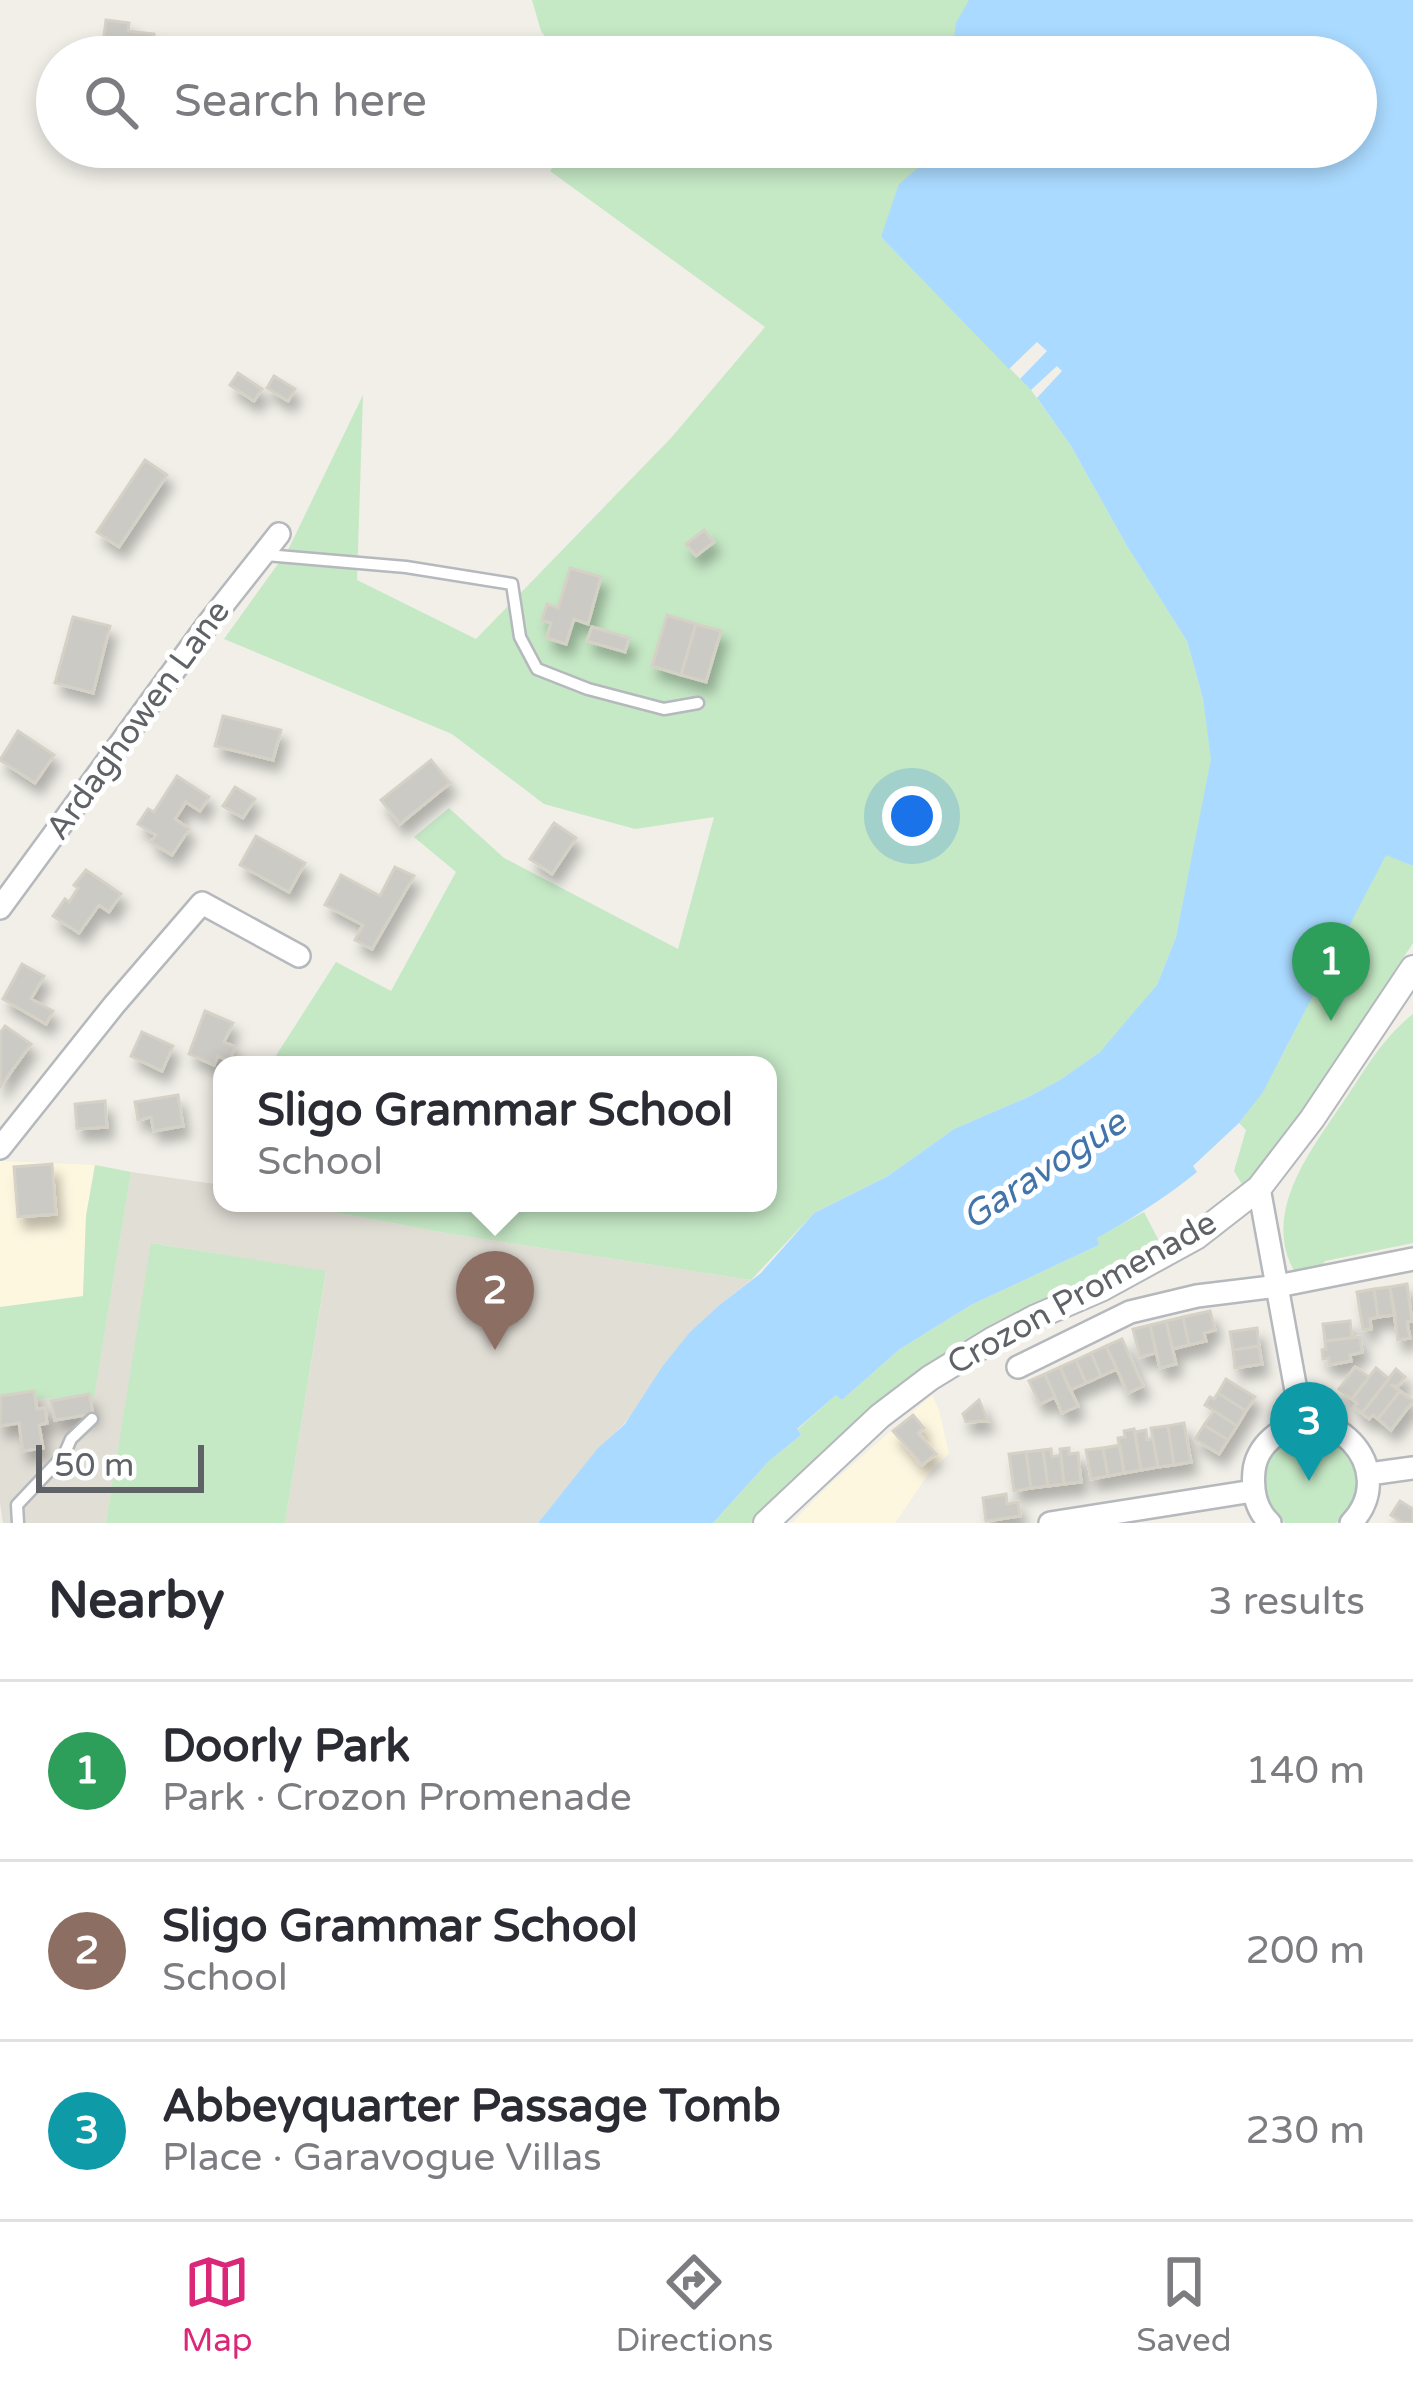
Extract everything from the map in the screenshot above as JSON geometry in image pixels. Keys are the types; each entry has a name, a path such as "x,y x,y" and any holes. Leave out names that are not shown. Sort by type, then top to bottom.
{"street":[{"name":"Ardaghowen Lane","path":"0,908 279,534"},
{"path":"0,1148 114,1004 202,903 299,956"},
{"name":"Crozon Promenade","path":"766,1523 880,1416 930,1378 992,1340 1101,1289 1196,1237 1259,1188 1411,975"},
{"path":"1259,1188 1302,1424"},
{"path":"1018,1367 1130,1312 1413,1259"},
{"path":"1270,1523 1253,1491 1254,1464 1265,1444 1280,1431 1302,1424 1328,1425 1360,1450 1369,1474 1366,1499 1351,1523"},
{"path":"1369,1474 1413,1468"},
{"path":"1050,1523 1253,1491"}],"lane":[{"path":"263,554 406,567 512,584 520,637 537,669 588,689 664,709 698,703"},
{"path":"18,1523 17,1505 92,1418"}],"shaded area":[{"path":"0,1161 95,1165 86,1216 83,1297 0,1307"},
{"path":"131,1172 213,1184 213,1212 333,1212 751,1280 722,1303 538,1523 285,1523 326,1272 152,1243 106,1523 3,1523 0,1399 94,1397"},
{"path":"932,1395 949,1454 929,1473 895,1523 792,1523 827,1487"}],"green space":[{"path":"532,0 988,0 993,36 545,36"},
{"path":"938,168 881,237 1031,390 1071,446 1187,641 1203,699 1212,759 1176,937 1157,985 1136,1012 1100,1052 1060,1080 954,1129 888,1176 814,1213 751,1280 333,1212 777,1212 777,1056 276,1056 336,962 391,991 456,872 414,837 449,808 504,858 678,949 714,817 635,829 544,804 452,734 224,639 288,550 363,395 357,580 476,639 671,438 765,327 550,171"},
{"path":"1386,854 1413,866 1413,943 1288,1134 1243,1186 1234,1171 1246,1130 1239,1123 1279,1060"},
{"path":"1413,1014 1413,1243 1325,1261 1319,1271 1296,1274 1283,1227 1295,1180 1370,1062"},
{"path":"95,1165 131,1172 94,1398 0,1399 0,1307 83,1296 86,1216"},
{"path":"1144,1212 1160,1243 965,1340 893,1394 786,1486 751,1523 713,1523 769,1461 801,1435 797,1430 837,1394 842,1400 900,1349 971,1305 1099,1245 1096,1238"},
{"path":"151,1243 326,1271 285,1523 106,1523"},
{"path":"1321,1434 1342,1445 1357,1470 1355,1500 1336,1523 1285,1523 1265,1497 1263,1472 1268,1460 1288,1441"}],"water":[{"name":"Garavogue","path":"969,0 1413,0 1413,866 1386,855 1263,1092 1239,1123 1193,1166 1197,1172 1097,1238 1099,1245 971,1305 900,1349 842,1400 836,1395 797,1429 801,1435 769,1461 713,1523 538,1523 598,1448 625,1424 690,1332 761,1273 814,1213 888,1176 954,1129 1060,1080 1100,1052 1157,985 1176,937 1211,759 1203,699 1187,641 1071,446 1037,398 1062,371 1057,366 1031,390 1020,379 1047,351 1037,342 1009,369 881,237 899,184 918,168 1377,168 1377,36 954,36"}],"building":[{"path":"106,20 129,23 128,31 154,34 154,36 104,36"},
{"path":"238,373 262,389 254,401 230,385"},
{"path":"274,376 295,389 288,401 267,388"},
{"path":"145,460 167,475 119,547 97,532"},
{"path":"704,530 714,542 696,556 686,544"},
{"path":"570,568 601,577 588,624 574,619 566,644 547,638 551,623 542,620 547,604 558,608"},
{"path":"667,615 696,624 681,675 652,666"},
{"path":"73,617 110,626 93,693 55,683"},
{"path":"696,624 721,631 706,682 681,675"},
{"path":"592,627 629,638 625,652 587,641"},
{"path":"223,716 281,730 273,760 215,746"},
{"path":"18,731 54,755 35,783 0,760"},
{"path":"431,760 450,783 400,824 381,800"},
{"path":"177,776 209,797 200,811 186,802 175,819 189,829 172,855 151,842 156,835 138,824 148,809 154,812"},
{"path":"235,787 255,799 243,818 223,806"},
{"path":"554,823 576,838 552,874 530,859"},
{"path":"256,836 305,863 289,892 240,865"},
{"path":"395,867 414,876 372,949 355,940 363,925 325,905 341,875 380,896"},
{"path":"86,870 121,894 109,912 99,905 79,933 53,916 65,899 69,902"},
{"path":"22,964 44,976 31,999 53,1011 46,1024 3,999"},
{"path":"205,1011 233,1023 224,1042 235,1047 231,1056 213,1056 213,1065 189,1054"},
{"path":"5,1026 31,1044 0,1087 0,1033"},
{"path":"142,1032 173,1046 162,1071 131,1056"},
{"path":"178,1095 183,1126 154,1131 151,1117 138,1120 135,1102"},
{"path":"105,1101 107,1127 77,1129 75,1104"},
{"path":"52,1164 56,1214 18,1217 14,1167"},
{"path":"1407,1284 1410,1338 1398,1340 1390,1287"},
{"path":"1390,1287 1395,1315 1378,1317 1374,1289"},
{"path":"1374,1289 1378,1317 1370,1319 1371,1329 1363,1330 1357,1292"},
{"path":"1210,1311 1215,1330 1204,1333 1206,1341 1189,1345 1183,1317"},
{"path":"1183,1317 1189,1345 1173,1349 1166,1321"},
{"path":"1166,1321 1176,1364 1160,1368 1150,1325"},
{"path":"1350,1321 1352,1338 1325,1341 1323,1324"},
{"path":"1150,1325 1156,1353 1140,1357 1133,1329"},
{"path":"1257,1328 1259,1346 1233,1350 1230,1332"},
{"path":"1360,1337 1362,1352 1350,1355 1351,1361 1329,1365 1329,1358 1323,1359 1325,1341"},
{"path":"1122,1339 1143,1386 1128,1393 1106,1346"},
{"path":"1106,1346 1117,1369 1101,1376 1091,1353"},
{"path":"1259,1346 1262,1364 1235,1368 1233,1350"},
{"path":"1091,1353 1101,1376 1086,1383 1076,1360"},
{"path":"1076,1360 1086,1383 1070,1390 1060,1367"},
{"path":"1060,1367 1078,1406 1062,1413 1045,1374"},
{"path":"1355,1367 1369,1377 1352,1399 1339,1389"},
{"path":"1376,1368 1389,1379 1362,1413 1352,1399"},
{"path":"1396,1369 1405,1377 1393,1386 1400,1391 1378,1419 1373,1415 1369,1419 1362,1413"},
{"path":"1045,1374 1055,1397 1040,1404 1029,1381"},
{"path":"1226,1379 1255,1397 1246,1411 1218,1393"},
{"path":"34,1391 37,1409 45,1408 47,1423 39,1425 43,1448 23,1451 19,1423 0,1426 0,1396"},
{"path":"1400,1391 1413,1401 1391,1430 1378,1419"},
{"path":"1218,1393 1246,1411 1237,1426 1205,1405"},
{"path":"89,1394 93,1414 55,1420 51,1401"},
{"path":"979,1400 988,1421 966,1422 963,1414"},
{"path":"1214,1411 1237,1426 1228,1440 1204,1425"},
{"path":"913,1415 924,1428 918,1433 936,1454 922,1465 893,1431"},
{"path":"1184,1423 1191,1462 1174,1465 1168,1426"},
{"path":"1204,1425 1228,1440 1219,1454 1195,1439"},
{"path":"1168,1426 1174,1465 1158,1467 1151,1428"},
{"path":"1134,1429 1141,1470 1124,1473 1118,1438"},
{"path":"1146,1430 1147,1440 1153,1439 1158,1467 1141,1470 1135,1432"},
{"path":"1120,1445 1124,1473 1108,1476 1103,1448"},
{"path":"1069,1448 1069,1454 1078,1453 1081,1482 1064,1484 1060,1449"},
{"path":"1103,1448 1108,1476 1091,1479 1086,1450"},
{"path":"1051,1449 1052,1457 1061,1455 1064,1484 1048,1486 1043,1450"},
{"path":"1043,1450 1048,1486 1031,1488 1026,1452"},
{"path":"1026,1452 1031,1488 1014,1491 1009,1454"},
{"path":"1006,1494 1007,1504 1018,1502 1020,1516 986,1521 983,1498"},
{"path":"1400,1501 1413,1509 1413,1523 1391,1515"}],"place":[{"name":"Doorly Park","path":"1331,1021"},
{"name":"Sligo Grammar School","path":"495,1350"},
{"name":"Abbeyquarter Passage Tomb","path":"1309,1481"}]}
